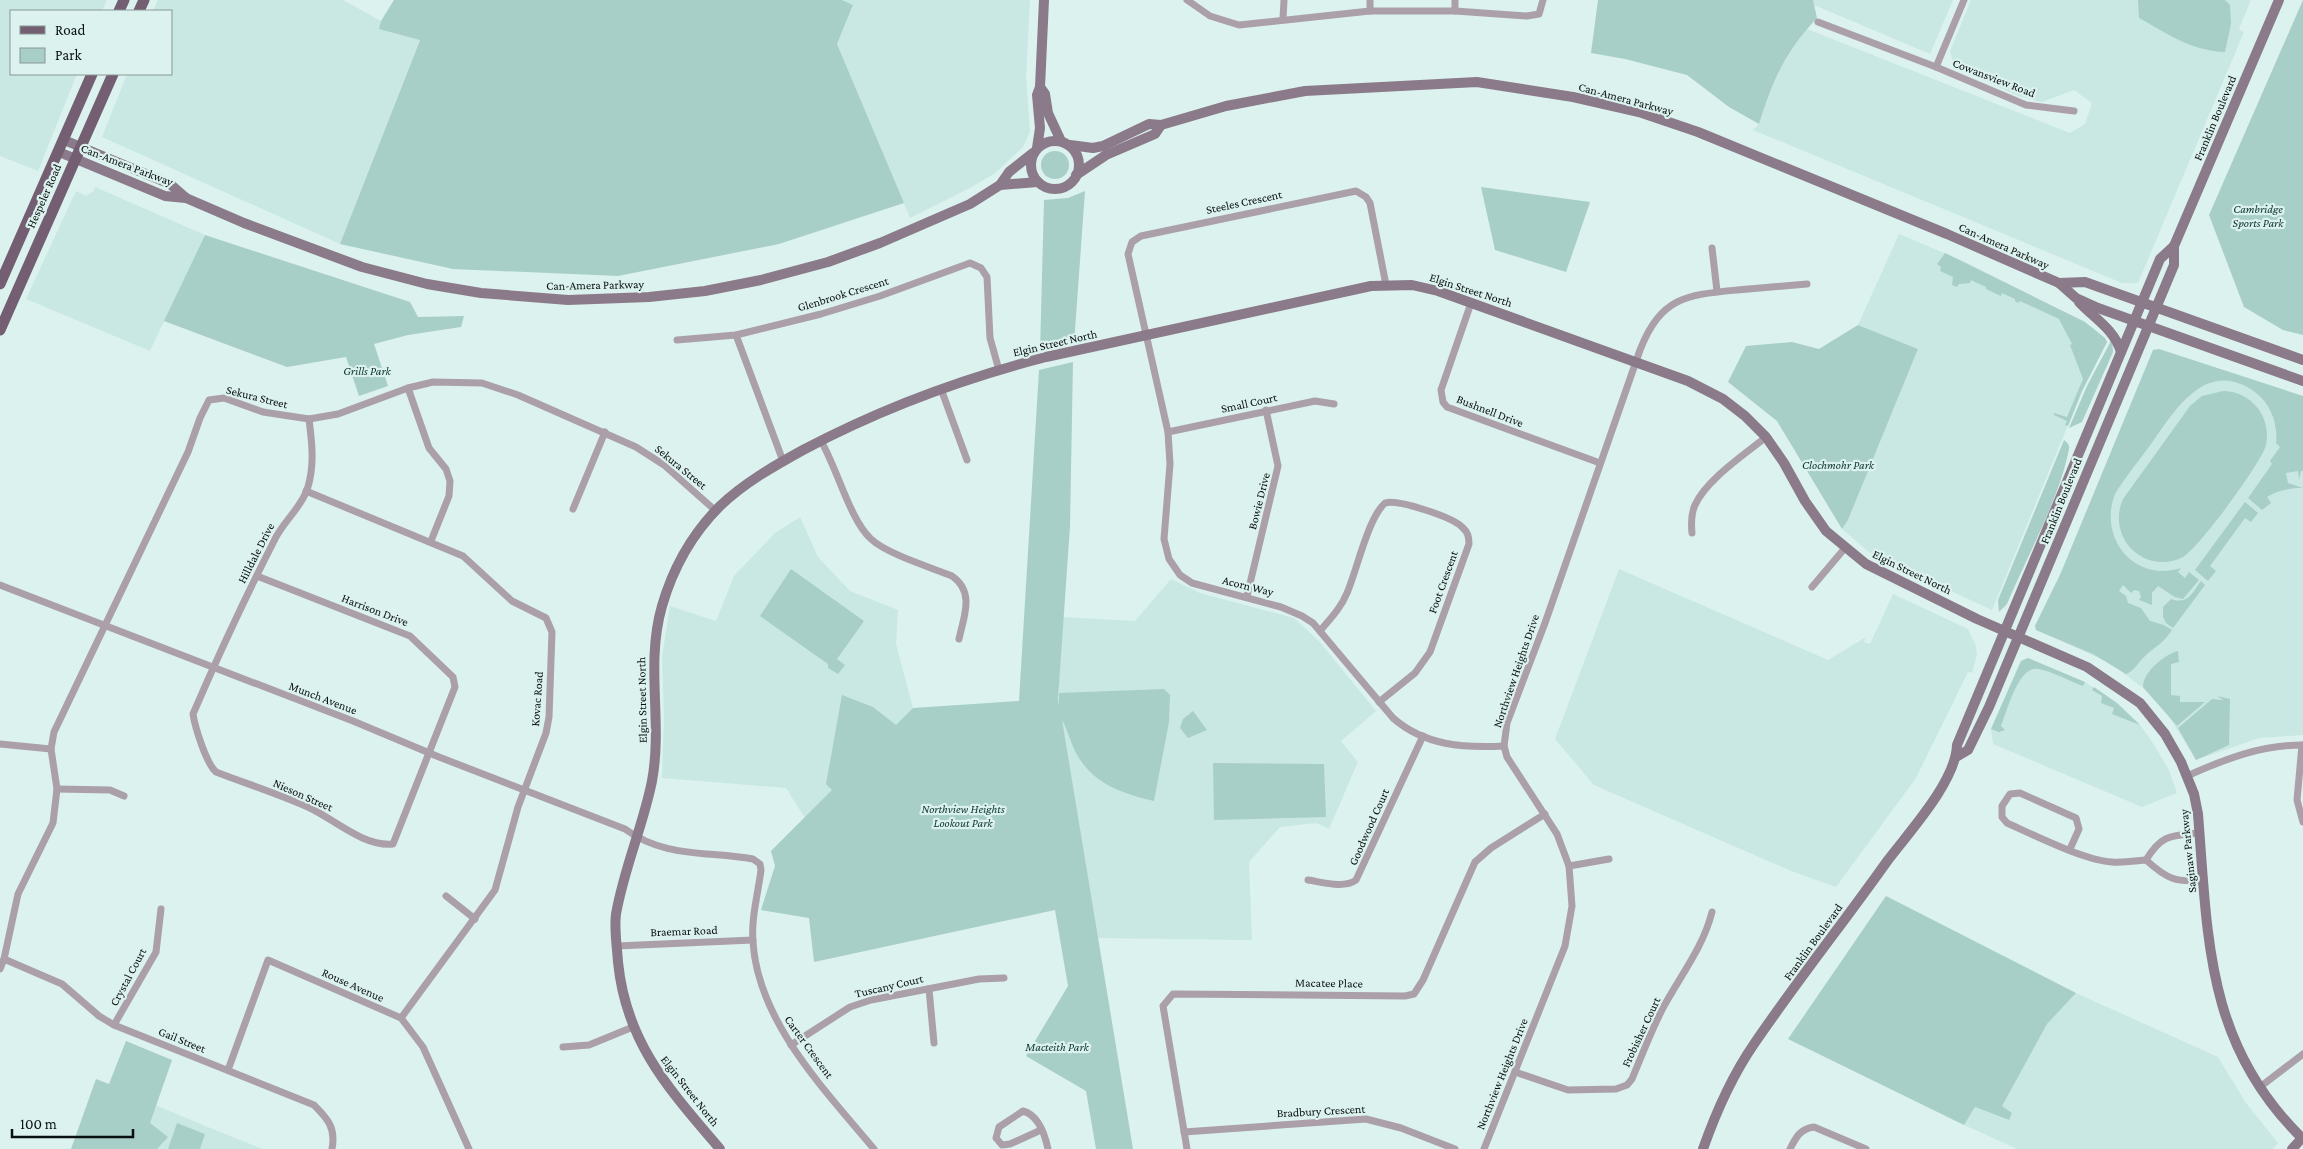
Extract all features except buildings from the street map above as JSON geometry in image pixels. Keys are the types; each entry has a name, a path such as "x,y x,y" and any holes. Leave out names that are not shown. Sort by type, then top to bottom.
{"main road":[{"path":"1040,87 1045,94 1048,113 1065,143 1078,160 1076,175 1061,188 1046,187 1038,182 1032,172 1031,159 1040,128 1037,95 1040,87 1044,0"},
{"name":"Franklin Boulevard","path":"1703,1149 1718,1107 1753,1045 1931,802 1956,758 1968,750 2018,637 2174,265 2174,246 2279,0"},
{"name":"Hespeler Road","path":"0,284 92,75"},
{"name":"Hespeler Road","path":"0,330 113,75"},
{"name":"Can-Amera Parkway","path":"1065,143 1088,148 1103,146 1149,124 1161,125 1226,106 1304,91 1477,82 1573,97 1640,112 1698,132 1929,227 2058,283 2076,298 2134,321 2303,381"},
{"name":"Can-Amera Parkway","path":"1076,175 1106,155 1155,134 1161,125"},
{"name":"Can-Amera Parkway","path":"64,140 170,184 186,198"},
{"path":"1035,150 1044,143 1065,143"},
{"name":"Can-Amera Parkway","path":"59,152 166,196 186,198 297,244 362,267 427,284 481,293 534,298 602,300 705,291 761,280 828,262 880,243 970,204 1000,185 1009,172 1035,150"},
{"name":"Can-Amera Parkway","path":"1000,185 1038,182"},
{"name":"Franklin Boulevard","path":"1956,758 1956,745 2160,259 2174,246"},
{"name":"Can-Amera Parkway","path":"2058,283 2085,282 2141,304 2303,360"},
{"name":"Elgin Street North","path":"720,1149 674,1095 651,1062 632,1027 621,987 616,916 654,769 656,736 653,669 654,642 661,608 681,557 698,531 716,511 750,481 822,440 941,389 999,370 1371,286 1425,287 1636,362 1693,383 1716,394 1745,416 1766,437 1818,520 1845,548 1866,564 2005,631"},
{"path":"2076,298 2111,331 2117,340 2121,352"},
{"name":"Saginaw Parkway","path":"2005,631 2096,672 2140,703 2165,734 2188,776 2198,814 2212,959 2221,1003 2230,1034 2260,1087 2302,1139"},
{"path":"2292,1149 2302,1139"}],"street":[{"path":"1187,0 1210,16 1239,25 1370,10 1455,11 1535,16 1541,10 1543,0"},
{"path":"1283,19 1284,0"},
{"path":"1370,0 1370,10"},
{"path":"1455,0 1455,11"},
{"name":"Cowansview Road","path":"1936,67 1964,0"},
{"name":"Cowansview Road","path":"1818,22 1936,67 2026,105 2074,111"},
{"name":"Steeles Crescent","path":"1146,336 1128,254 1129,248 1136,239 1351,191 1362,193 1370,203 1386,285"},
{"path":"1712,248 1717,291"},
{"name":"Glenbrook Crescent","path":"736,335 871,298 970,263 981,268 988,277 990,338 999,370"},
{"name":"Northview Heights Drive","path":"1484,1149 1565,946 1572,906 1569,866 1557,834 1512,765 1504,746 1507,723 1545,623 1636,362 1650,329 1662,312 1679,300 1695,294 1717,291 1807,284"},
{"name":"Bushnell Drive","path":"1471,303 1441,390 1443,402 1447,407 1600,464"},
{"path":"677,340 736,335 783,461"},
{"name":"Acorn Way","path":"1146,336 1168,432 1170,464 1164,539 1169,559 1180,575 1192,582 1247,596 1292,610 1302,616 1320,631 1379,702 1400,724 1423,736 1456,746 1504,746"},
{"name":"Sekura Street","path":"51,749 54,732 66,704 188,452 200,418 209,400 224,398 263,412 309,418 338,414 408,388 433,382 482,382 518,395 636,447 664,465 716,511"},
{"path":"408,388 429,448 446,469 450,481 449,496 431,542"},
{"path":"941,389 967,460"},
{"name":"Small Court","path":"1168,432 1315,401 1334,404"},
{"name":"Bowie Drive","path":"1247,596 1278,466 1266,410"},
{"name":"Hilldale Drive","path":"213,668 275,538 306,491 313,461 309,418"},
{"path":"573,509 605,432"},
{"path":"1692,533 1691,520 1695,504 1714,480 1766,437"},
{"path":"822,440 861,528 872,540 887,549 952,576 960,582 967,598 958,639"},
{"name":"Kovac Road","path":"306,491 463,556 481,570 512,601 540,613 550,624 549,717 546,733 524,790 495,890 401,1018"},
{"name":"Foot Crescent","path":"1320,631 1338,610 1346,595 1376,514 1385,503 1399,502 1457,523 1467,533 1469,544 1430,652 1415,673 1379,702"},
{"path":"1812,587 1845,548"},
{"name":"Harrison Drive","path":"257,576 410,636 453,677 455,687 430,753"},
{"name":"Munch Avenue","path":"0,585 353,721 625,829 636,837"},
{"name":"Nieson Street","path":"213,668 193,714 213,770 310,808 358,836 383,845 393,844 430,753"},
{"name":"Goodwood Court","path":"1308,880 1343,885 1351,884 1356,880 1423,736"},
{"path":"0,744 51,749 58,790 53,823 18,894 4,959 0,969"},
{"path":"2188,776 2250,751 2303,745 2297,800 2303,822"},
{"path":"58,790 110,790 124,796"},
{"path":"2070,849 2079,829 2076,818 2020,793 2010,794 2002,806 2002,816 2007,823 2070,849 2111,862 2146,860 2162,874 2174,880 2204,880"},
{"name":"Macatee Place","path":"1187,1149 1163,1006 1173,994 1405,996 1414,994 1423,980 1475,862 1491,848 1545,814"},
{"path":"2146,860 2155,845 2166,837 2199,833"},
{"name":"Carter Crescent","path":"636,837 667,850 742,857 753,859 760,864 761,870 754,918 753,940 758,976 766,1000 791,1045 874,1149"},
{"path":"1569,866 1609,859"},
{"path":"446,896 475,919"},
{"name":"Crystal Court","path":"114,1025 156,952 161,908"},
{"name":"Frobisher Court","path":"1515,1072 1568,1090 1616,1089 1627,1085 1632,1079 1663,1009 1707,930 1712,912"},
{"name":"Braemar Road","path":"617,946 753,940"},
{"name":"Gail Street","path":"4,959 62,984 99,1016 114,1025 314,1105 330,1121 335,1137 332,1149"},
{"name":"Rouse Avenue","path":"228,1070 268,960 401,1018 424,1047 468,1149"},
{"name":"Tuscany Court","path":"791,1045 850,1007 871,1000 979,979 1004,978"},
{"path":"929,989 934,1043"},
{"path":"563,1047 589,1045 632,1027"},
{"path":"2260,1087 2303,1054"},
{"path":"1041,1130 1010,1144 1002,1145 996,1138 999,1127 1023,1111 1032,1116 1041,1130 1048,1149"},
{"name":"Bradbury Crescent","path":"1184,1132 1366,1119 1401,1128 1455,1149"},
{"path":"1790,1149 1798,1135 1805,1128 1814,1127 1866,1149"}],"shaded area":[{"path":"0,0 107,0 102,10 10,10 10,75 77,75 38,171 0,156"},
{"path":"158,0 343,0 381,21 379,29 420,39 340,244 102,137 127,75 172,75 172,10 153,10"},
{"path":"842,0 1030,0 1026,77 1030,132 1023,147 994,174 910,218 837,44 853,6"},
{"path":"1813,0 1953,0 1930,54 1814,5"},
{"path":"1971,0 2251,0 2239,29 2244,32 2138,283 2122,283 1753,130 1759,124 1773,78 1800,36 1807,29 2070,133 2085,124 2092,103 2074,90 2042,102 2018,96 1954,66 1950,51"},
{"path":"95,187 205,235 150,351 26,299 76,191 86,196 93,192"},
{"path":"1899,234 1961,260 2085,322 2107,342 2082,391 1992,610 1885,561 1869,552 1842,529 1848,520 1918,349 1858,325"},
{"path":"2213,371 2303,400 2303,735 2259,738 2196,760 2167,713 2143,688 2110,663 2036,630 2035,626 2063,568 2131,408"},
{"path":"800,517 818,557 850,591 898,610 896,644 913,708 805,818 786,788 662,778 664,716 662,657 670,606 716,621 734,576 775,533"},
{"path":"1619,569 1828,660 1866,637 1864,642 1870,644 1893,594 1968,629 1976,646 1977,655 1972,673 1968,672 1916,778 1836,887 1791,871 1594,785 1555,739"},
{"path":"1171,579 1200,593 1294,618 1319,641 1376,711 1341,741 1358,762 1329,829 1316,823 1280,827 1249,862 1252,940 1096,938 1058,699 1063,617 1135,621"},
{"path":"2028,658 2085,682 2117,703 2140,725 2153,743 2169,770 2177,793 2142,807 1993,744 1991,729 2021,661"},
{"path":"2076,993 2218,1057 2246,1103 2278,1143 2273,1149 2017,1149 1964,1125 1975,1107 2008,1120 2012,1113 2001,1106 2047,1024"},
{"path":"155,1105 215,1130 263,1149 141,1149"}],"green space":[{"path":"394,0 842,0 853,5 837,44 904,203 779,244 618,276 453,269 340,244 420,40 379,29 381,21"},
{"path":"1598,0 1813,0 1817,18 1788,55 1769,94 1759,124 1729,107 1687,75 1625,59 1591,53"},
{"path":"2138,0 2225,0 2230,5 2231,24 2225,52 2202,49 2191,45 2170,36 2139,18"},
{"name":"Cambridge Sports Park","path":"2303,0 2303,335 2283,330 2244,307 2209,215"},
{"path":"1055,151 1065,155 1069,165 1065,175 1055,179 1045,175 1041,165 1045,155"},
{"path":"1481,187 1590,202 1566,272 1495,250"},
{"path":"1085,191 1074,344 1040,352 1044,200 1068,198"},
{"name":"Grills Park","path":"205,235 410,302 418,317 464,316 461,327 408,335 374,344 388,386 359,396 346,357 287,367 164,321"},
{"path":"1945,253 2085,322 2105,338 2107,342 2082,391 2068,426 2065,425 2067,421 2054,415 2054,413 2067,417 2083,379 2070,345 2072,344 2059,319 2020,301 2018,303 2015,299 2002,293 2001,296 1971,280 1970,283 1959,284 1957,287 1952,285 1953,277 1940,271 1941,267 1937,264"},
{"name":"Clochmohr Park","path":"1858,325 1918,349 1848,520 1842,529 1777,421 1728,382 1746,346 1792,342 1819,349"},
{"path":"2112,339 2113,352 2082,422 2069,428 2087,386"},
{"path":"2159,349 2303,396 2303,471 2301,471 2299,480 2298,471 2286,473 2288,483 2303,488 2284,490 2267,497 2271,503 2262,510 2248,498 2272,464 2270,461 2280,447 2276,443 2276,429 2269,408 2255,392 2237,383 2221,381 2207,384 2182,403 2115,494 2111,510 2112,526 2116,541 2124,553 2135,563 2148,569 2164,571 2181,568 2178,572 2185,578 2189,572 2199,580 2183,599 2175,597 2158,586 2152,593 2152,605 2139,600 2141,597 2139,591 2134,590 2131,593 2123,585 2119,591 2126,596 2128,603 2141,608 2150,621 2164,625 2172,630 2161,643 2126,674 2093,654 2036,630 2035,626 2060,575 2153,350"},
{"name":"Northview Heights Lookout Park","path":"1073,362 1070,526 1058,699 1059,706 1059,693 1164,689 1170,695 1169,722 1154,801 1112,787 1094,775 1076,753 1062,720 1133,1149 1096,1149 1086,1091 1026,1056 1068,986 1055,910 814,962 809,918 761,910 775,866 771,851 832,790 826,784 842,695 873,707 896,725 913,708 1019,701 1039,370"},
{"path":"2223,391 2233,392 2250,401 2262,416 2266,425 2267,435 2266,445 2262,454 2229,504 2191,551 2183,557 2169,562 2146,559 2133,551 2120,529 2119,511 2123,499 2190,406 2202,396"},
{"path":"2064,440 2069,448 2051,507 2007,604 1999,612 1998,600"},
{"path":"2245,502 2258,513 2251,522 2245,518 2210,566 2216,571 2208,581 2195,570"},
{"path":"791,569 864,621 837,659 845,665 838,674 828,668 828,664 760,616"},
{"path":"2201,581 2205,585 2173,628 2166,623 2163,617 2163,607 2171,599 2182,600 2189,597"},
{"path":"2178,651 2179,662 2171,664 2171,695 2180,696 2180,702 2205,702 2177,726 2143,687 2147,675 2156,664"},
{"path":"2028,658 2085,682 2083,686 2045,670 2032,669 2020,681 2010,700 2001,726 2005,730 1999,732 1991,729 2021,661"},
{"path":"2094,687 2117,703 2140,725 2112,714 2114,708 2101,703 2102,696 2092,690"},
{"path":"2217,696 2230,699 2229,745 2196,760 2178,728 2212,699 2223,700"},
{"path":"1193,711 1207,730 1188,738 1180,728 1183,719"},
{"path":"1213,763 1324,764 1326,817 1214,820"},
{"path":"1886,896 2076,993 2047,1024 2002,1106 2012,1113 2009,1120 1975,1107 1964,1125 1788,1039"},
{"path":"126,1041 172,1060 150,1123 168,1137 157,1149 71,1149 96,1079 109,1084"},
{"path":"177,1123 205,1134 200,1149 168,1149"}],"park label":[{"name":"Macteith Park","path":"1057,1047"}]}
